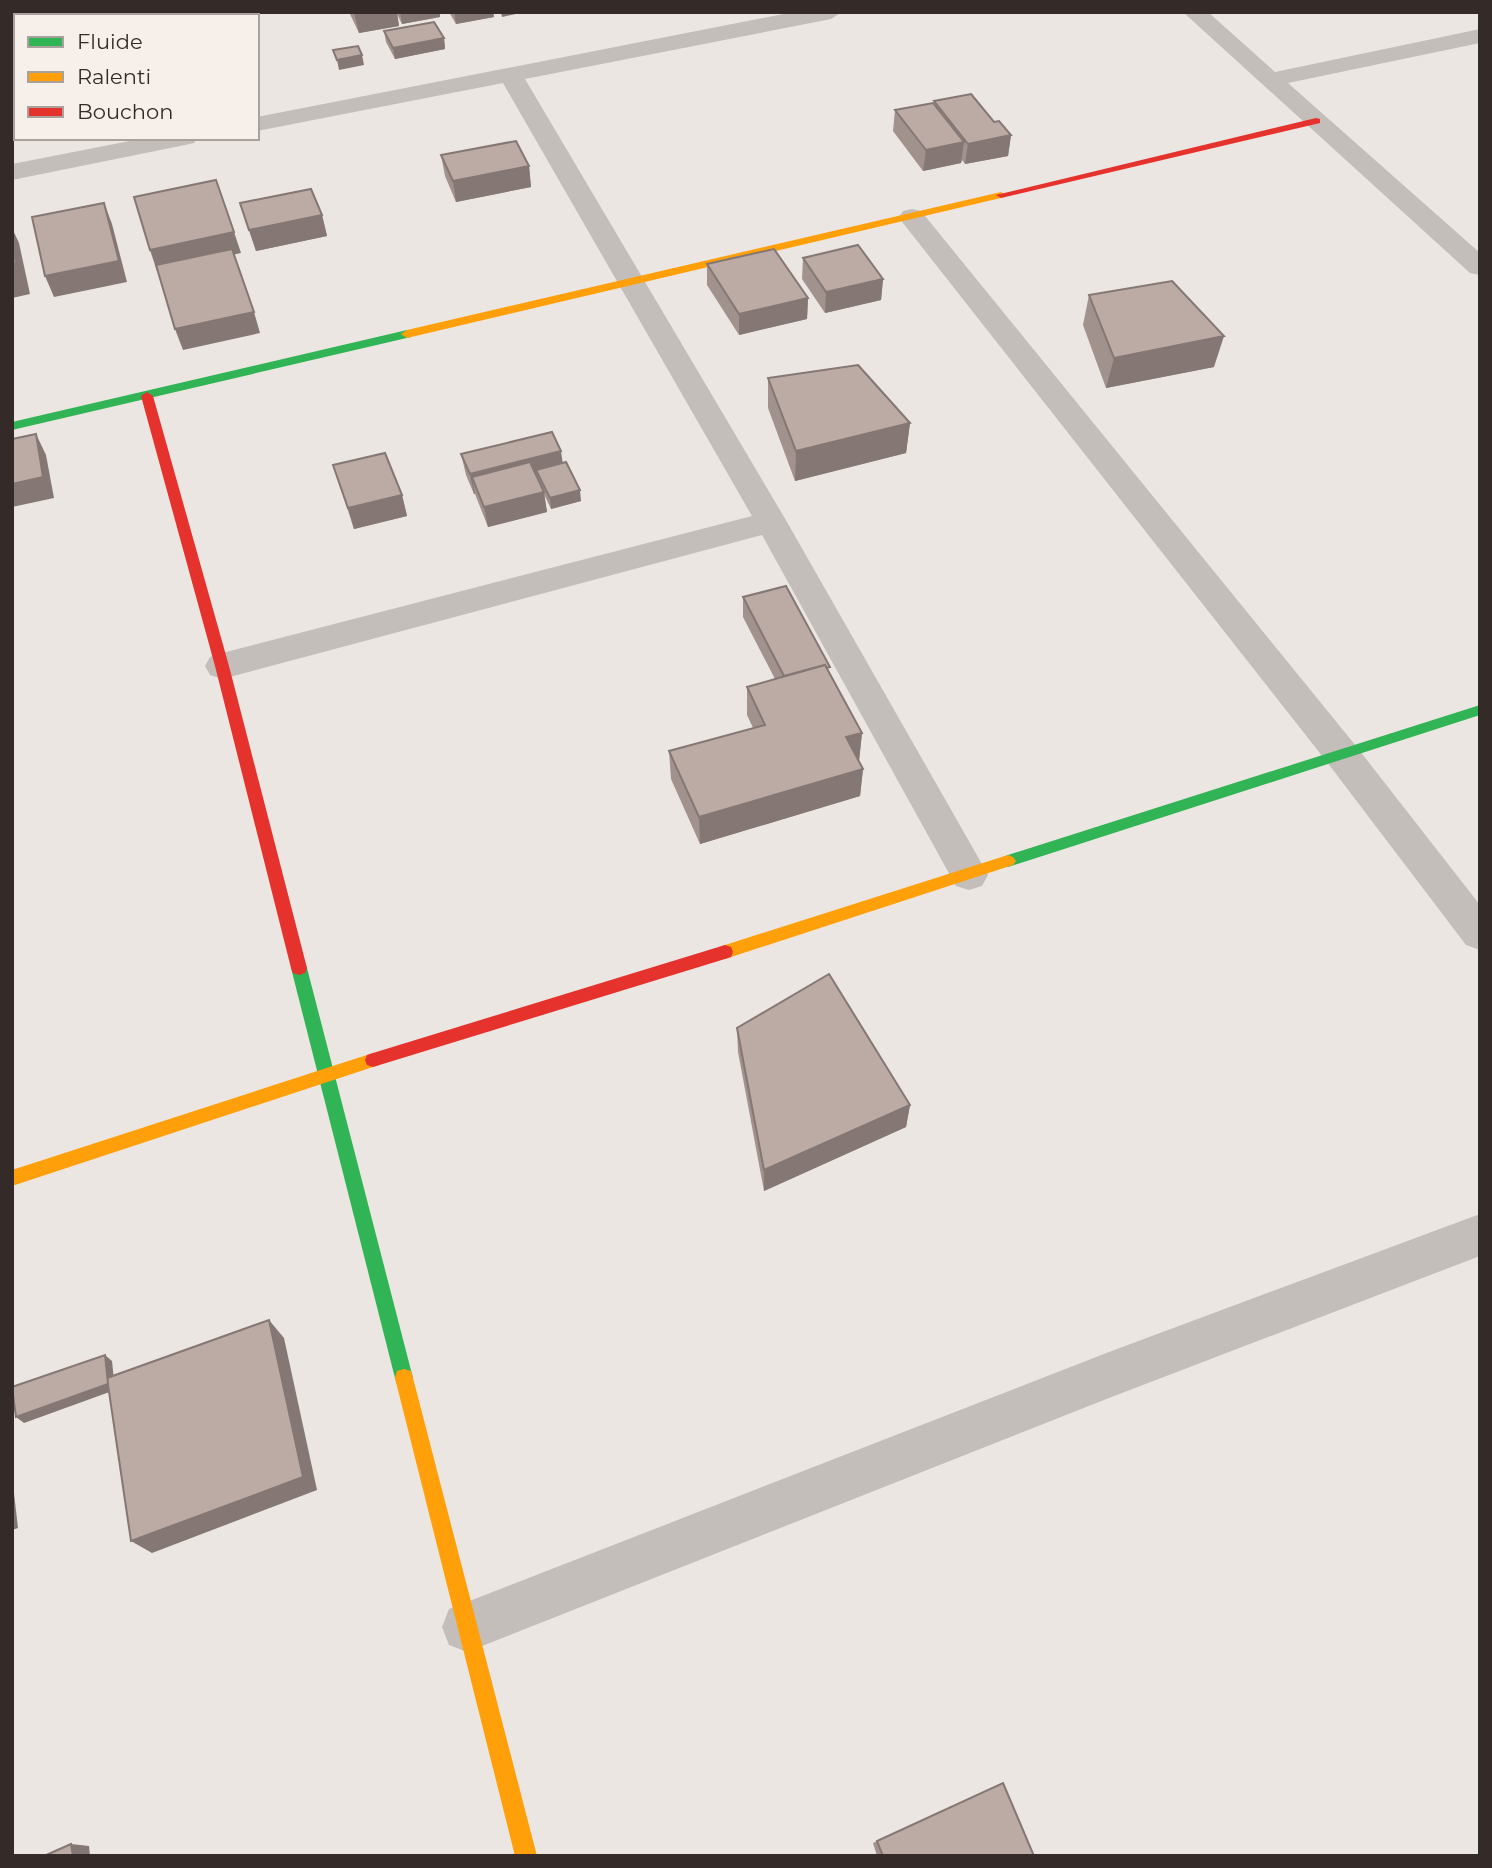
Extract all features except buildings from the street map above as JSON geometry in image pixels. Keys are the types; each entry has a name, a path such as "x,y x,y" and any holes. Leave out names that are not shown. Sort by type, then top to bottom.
{"street":[{"path":"259,124 510,74 750,20 831,12"},
{"path":"1194,12 1480,267"},
{"path":"1270,80 1480,36"},
{"path":"510,74 771,522 969,874"},
{"path":"12,426 1316,121"},
{"path":"12,172 175,140"},
{"path":"912,217 1343,756 1480,934"},
{"path":"147,396 222,666 526,1856"},
{"path":"222,666 771,522"},
{"path":"12,1178 327,1074 1343,756 1480,710"},
{"path":"467,1627 1110,1375 1480,1235"}],"traffic: fast":[{"path":"12,426 407,334"},
{"path":"1008,861 1480,710"},
{"path":"299,968 404,1378"}],"traffic: slow":[{"path":"407,334 1001,195"},
{"path":"725,952 1008,861"},
{"path":"12,1178 373,1060"},
{"path":"404,1378 526,1856"}],"traffic: jam":[{"path":"1001,195 1316,121"},
{"path":"147,396 222,666 299,968"},
{"path":"373,1060 725,952"}]}
